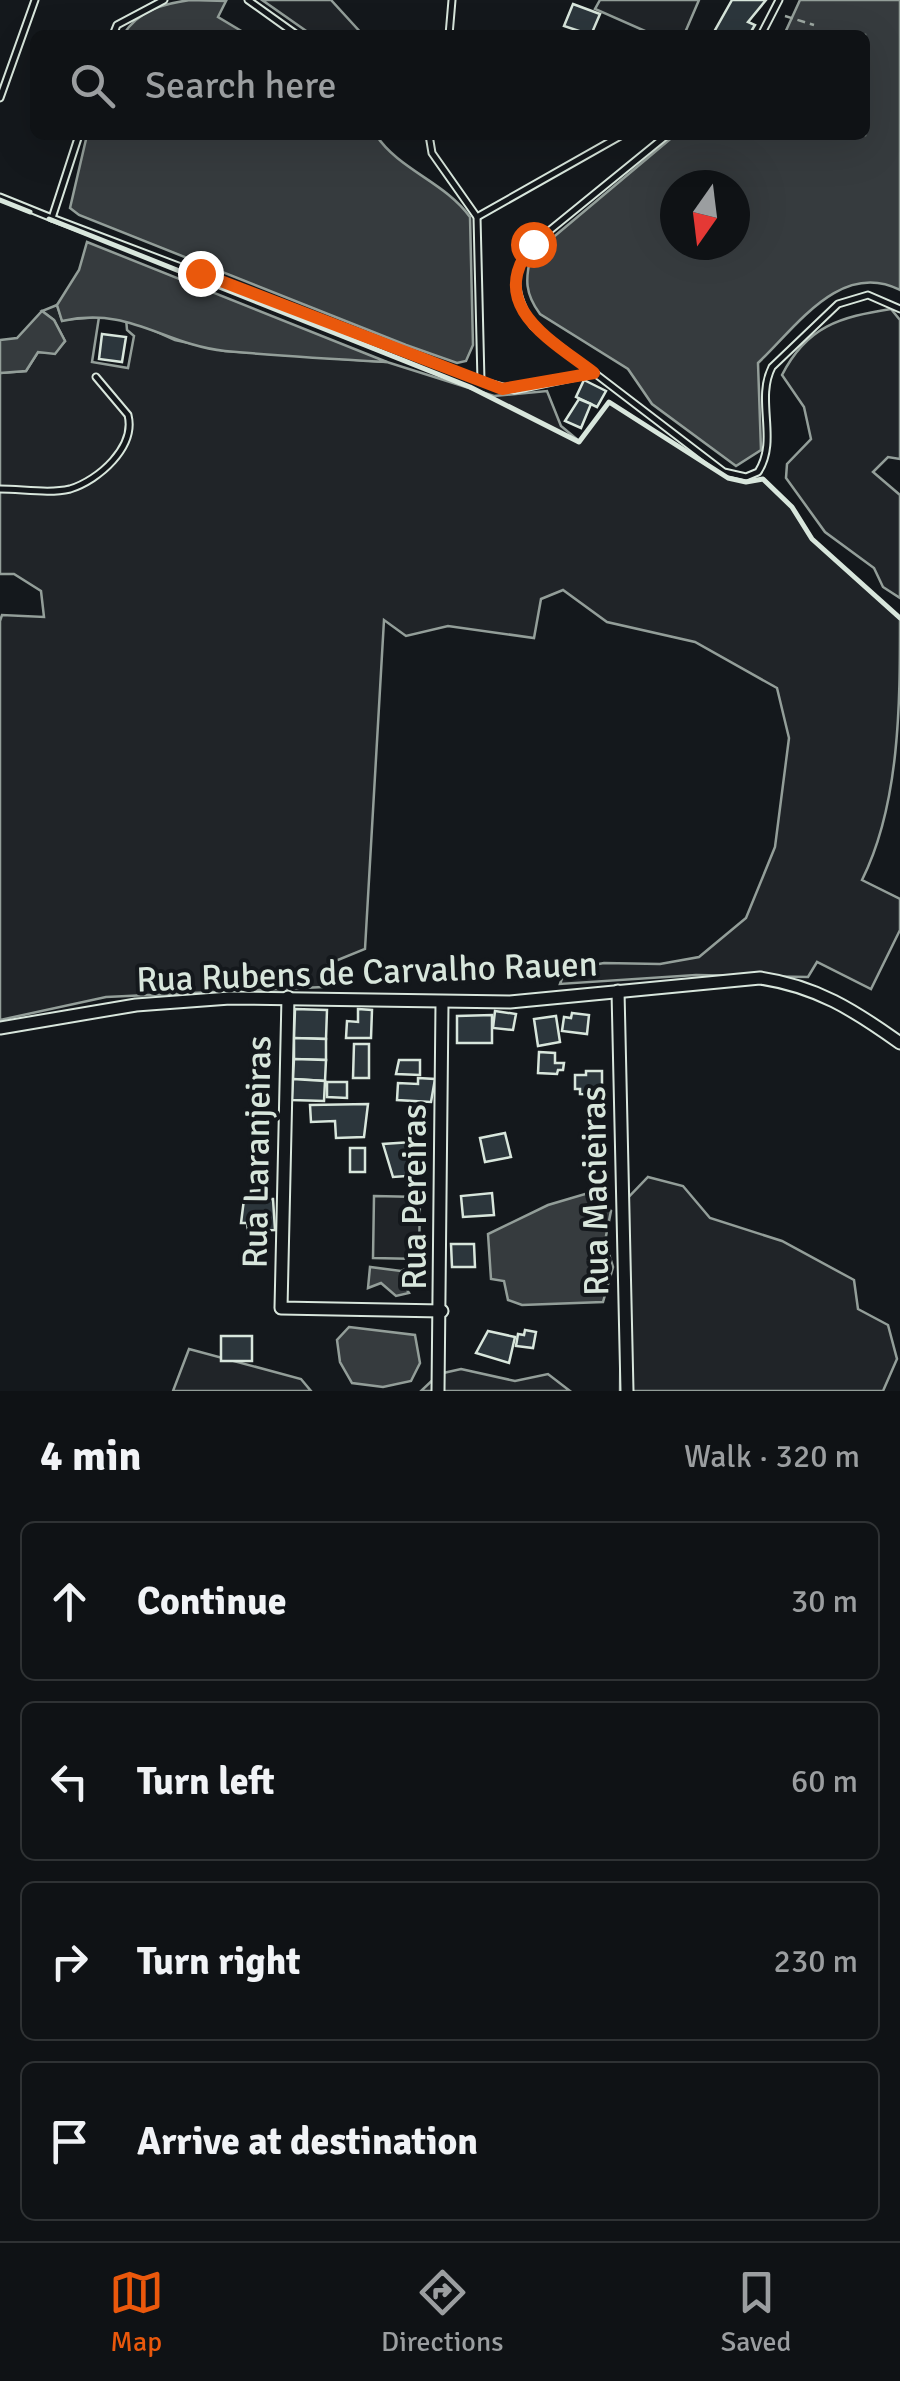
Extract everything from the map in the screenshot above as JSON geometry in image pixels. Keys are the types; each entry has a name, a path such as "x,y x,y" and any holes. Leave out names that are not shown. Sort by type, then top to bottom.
{"street":[{"name":"Rua Rubens de Carvalho Rauen","path":"0,1028 136,1005 288,997 442,1004 556,999 760,978 796,984 842,1002 900,1043"},
{"name":"Rua Macieiras","path":"618,991 626,1391"},
{"name":"Rua Laranjeiras","path":"288,997 281,1308 442,1311"},
{"name":"Rua Pereiras","path":"438,1391 442,1311 442,1004"}],"lane":[{"path":"0,98 36,0"},
{"path":"116,30 164,0"},
{"path":"248,0 290,30"},
{"path":"449,30 452,0"},
{"path":"764,30 779,0"},
{"path":"52,218 77,140"},
{"path":"430,140 432,153 478,217 481,381"},
{"path":"478,217 613,140"},
{"path":"661,140 533,244 520,260 516,299 533,326 724,472 746,477 758,472 765,461 765,388 772,367 838,304 868,295 900,309"},
{"path":"0,198 481,381 514,390 594,373"},
{"path":"0,489 74,488 120,455 127,441 128,415 96,377"}],"path":[{"path":"785,16 814,25"}],"shaded area":[{"path":"262,0 331,0 358,30 305,30"},
{"path":"600,0 699,0 686,30 643,30 595,9"},
{"path":"800,0 900,0 900,290 879,283 839,290 821,301 758,363 761,450 736,466 652,404 628,369 540,314 529,293 531,256 669,140 870,140 870,30 786,30"},
{"path":"226,1 218,17 240,30 126,30 152,10 170,4"},
{"path":"86,140 380,140 397,158 448,194 470,217 473,345 466,361 457,363 79,215 70,208"},
{"path":"87,242 387,362 225,351 107,318 62,321 57,305 79,270"},
{"path":"57,305 62,320 99,317 92,362 128,368 134,336 127,330 126,318 175,340 225,351 387,362 494,396 547,391 561,426 579,441 609,402 728,478 746,482 763,479 792,507 812,539 900,618 898,719 891,786 875,850 862,880 900,899 900,930 871,989 817,962 808,977 696,975 560,984 565,970 604,963 660,964 699,957 746,918 775,847 789,738 777,688 695,642 607,622 563,590 541,599 534,638 448,626 406,636 384,620 365,949 328,964 323,987 106,997 0,1020 0,621 2,615 44,617 41,591 14,574 0,574 0,373 26,371 38,352 55,353 65,341 54,320 42,311"},
{"path":"891,309 900,320 900,459 888,457 873,472 900,495 900,598 883,587 874,568 825,532 786,478 787,464 811,439 804,407 782,375 802,345 827,327"},
{"path":"42,311 54,320 65,341 55,354 38,352 26,371 0,373 0,340 17,338"},
{"path":"648,1177 683,1186 710,1218 782,1241 854,1280 858,1309 888,1325 897,1359 883,1391 620,1391 622,1204"},
{"path":"585,1194 595,1196 611,1211 605,1241 613,1267 603,1302 522,1305 508,1300 504,1281 491,1279 488,1234 548,1205"},
{"path":"374,1196 420,1197 419,1259 373,1258"},
{"path":"413,1265 415,1270 402,1282 409,1293 396,1296 381,1283 368,1288 370,1267 401,1271"},
{"path":"349,1327 415,1335 420,1363 411,1381 383,1387 352,1383 340,1362 337,1340"},
{"path":"189,1349 301,1379 311,1391 173,1391"},
{"path":"461,1369 515,1381 548,1374 570,1391 421,1391 439,1374"}],"building":[{"path":"732,0 766,0 748,22 755,25 752,30 715,30"},
{"path":"573,4 600,14 593,30 564,26"},
{"path":"102,334 126,337 122,362 99,359"},
{"path":"584,380 606,391 597,407 576,397"},
{"path":"579,399 591,404 581,428 565,421"},
{"path":"295,1009 327,1010 326,1039 294,1038"},
{"path":"358,1009 372,1010 371,1038 346,1038 347,1021 358,1022"},
{"path":"495,1011 516,1014 513,1030 493,1028"},
{"path":"572,1013 589,1015 587,1034 562,1031 564,1017 571,1018"},
{"path":"492,1015 492,1043 457,1043 457,1016"},
{"path":"556,1016 560,1042 538,1046 534,1019"},
{"path":"294,1038 326,1039 326,1060 294,1059"},
{"path":"354,1044 369,1044 369,1078 353,1078"},
{"path":"539,1052 555,1053 555,1063 564,1063 563,1070 557,1074 538,1073"},
{"path":"294,1059 326,1060 325,1081 293,1079"},
{"path":"399,1060 420,1060 420,1075 396,1074"},
{"path":"586,1071 602,1071 602,1095 580,1094 580,1089 575,1089 575,1075 586,1075"},
{"path":"418,1078 435,1079 431,1102 397,1100 398,1083 418,1084"},
{"path":"293,1079 325,1081 324,1101 292,1100"},
{"path":"327,1082 347,1082 347,1098 327,1097"},
{"path":"368,1104 364,1137 336,1138 335,1121 311,1122 310,1105"},
{"path":"505,1133 511,1157 485,1162 480,1138"},
{"path":"412,1142 413,1147 418,1147 415,1165 420,1165 421,1175 393,1177 383,1144"},
{"path":"350,1148 365,1148 365,1172 350,1172"},
{"path":"264,1190 265,1199 273,1199 275,1230 248,1231 247,1223 241,1223 244,1199 251,1199 251,1191"},
{"path":"492,1193 494,1215 463,1217 461,1196"},
{"path":"451,1244 474,1244 475,1267 452,1267"},
{"path":"525,1330 536,1332 533,1348 516,1346 518,1334 524,1335"},
{"path":"488,1331 515,1337 509,1363 476,1353"},
{"path":"221,1336 252,1336 252,1361 221,1361"}],"wall":[{"path":"0,200 30,212"},
{"path":"49,219 470,387 579,442 609,402 728,478 746,482 763,479 792,507 812,539 900,618"}],"route":[{"path":"200,273 416,359 514,390 594,373 533,326 516,299 520,260 533,244"}]}
